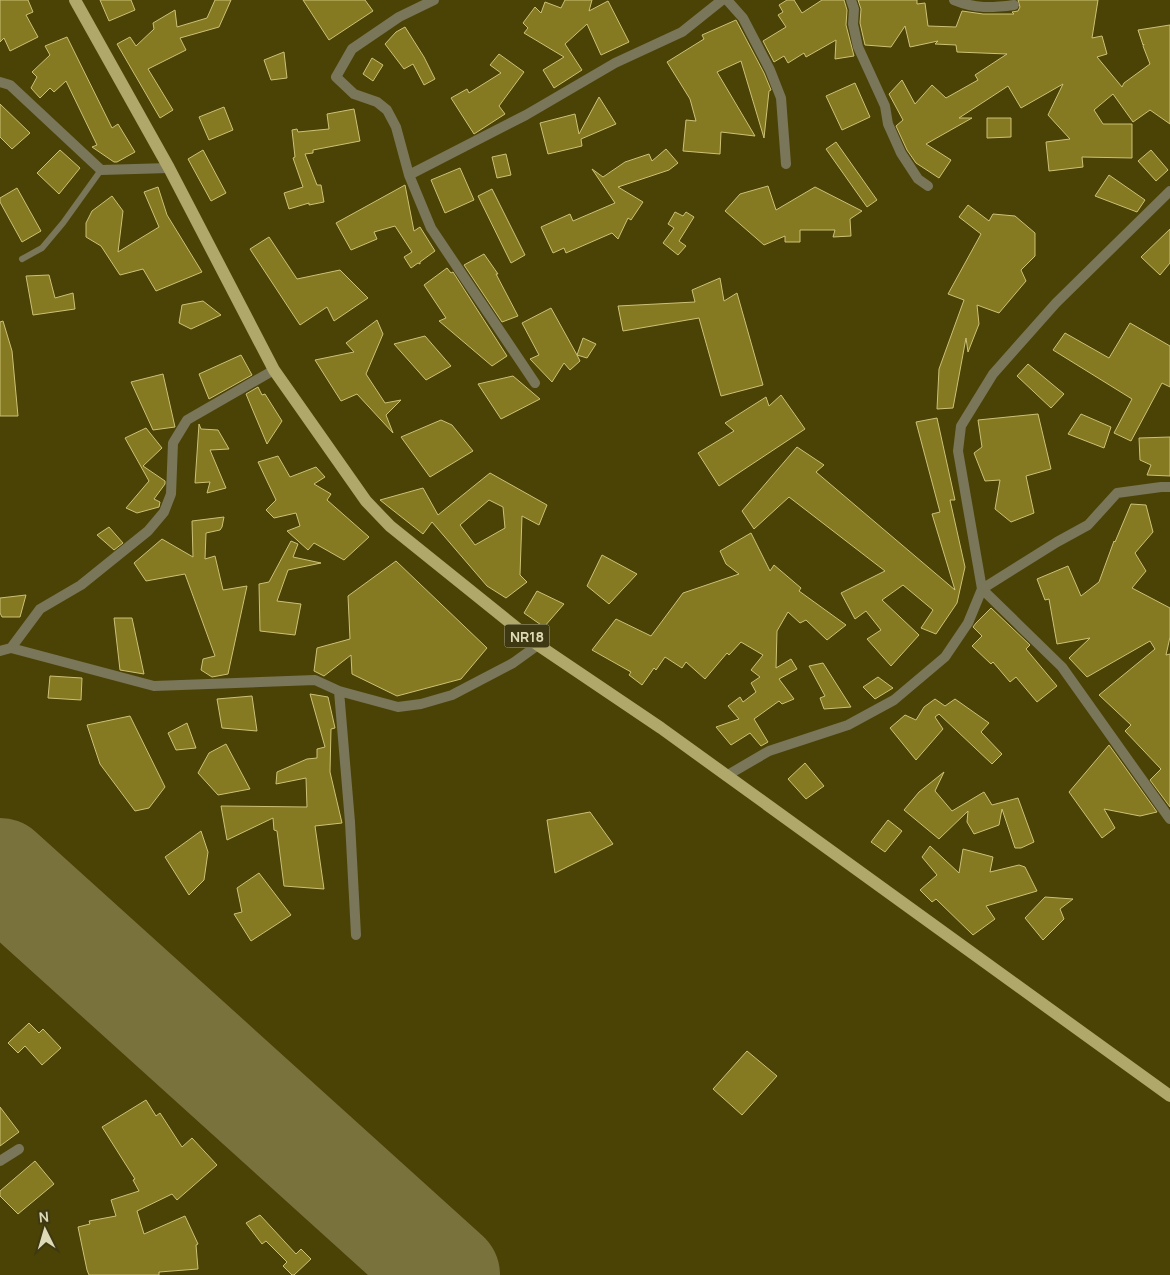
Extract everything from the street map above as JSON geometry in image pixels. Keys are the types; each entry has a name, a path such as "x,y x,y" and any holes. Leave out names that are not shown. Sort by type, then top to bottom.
{"main road":[{"name":"NR18","path":"75,0 169,168 274,370 366,501 390,526 538,645 661,728 1170,1096"}],"street":[{"path":"434,0 398,17 352,48 336,77 354,94 377,102 387,110 396,127 409,174 431,228 535,383"},
{"path":"409,174 526,115 615,63 682,32 722,0"},
{"path":"727,0 742,18 770,70 781,98 786,164"},
{"path":"850,0 854,9 853,24 858,47 885,106 888,124 901,153 918,179 928,186"},
{"path":"954,0 971,6 987,8 1014,5"},
{"path":"0,82 10,85 101,170 169,168"},
{"path":"726,776 769,751 848,725 894,700 945,657 968,622 982,589 958,451 961,426 992,374 1056,303 1170,191"},
{"path":"12,648 40,609 80,585 148,531 164,512 171,494 173,443 187,420 274,370"},
{"path":"982,589 1088,525 1117,493 1170,487"},
{"path":"982,589 1062,668 1170,819"},
{"path":"0,651 12,648 154,686 314,680 339,691 398,707 421,704 452,695 513,663 538,645"},
{"path":"339,691 350,822 356,935"},
{"path":"0,1161 19,1149"}],"lane":[{"path":"22,260 42,248 63,223 101,170"}],"building":[{"path":"0,0 28,0 33,12 26,15 38,37 10,51 4,38 0,42"},
{"path":"100,0 131,0 135,10 109,21"},
{"path":"215,0 231,0 219,27 180,38 186,50 148,69 173,110 160,118 117,44 130,37 136,46 154,29 153,23 175,10 177,27 207,18"},
{"path":"303,0 365,0 373,11 329,40"},
{"path":"565,0 592,0 589,11 608,1 629,42 601,55 587,24 565,44 582,70 554,88 543,70 564,57 524,33 528,28 523,23 535,7 541,13 545,2 561,8"},
{"path":"787,0 794,0 802,13 822,0 844,0 847,10 846,25 854,56 835,59 836,40 806,57 804,53 788,63 784,56 774,62 763,41 786,27 778,15 783,12 779,5"},
{"path":"858,0 917,0 917,4 925,3 928,26 956,27 962,11 983,14 1014,14 1012,12 1018,11 1020,7 1018,0 1098,0 1092,38 1102,36 1107,54 1097,57 1122,87 1124,83 1150,64 1138,30 1170,25 1170,124 1150,110 1133,122 1113,94 1094,110 1103,124 1132,124 1132,158 1082,157 1083,167 1049,171 1046,142 1070,139 1048,115 1063,84 1021,108 1008,86 959,118 972,118 926,144 951,160 939,178 916,163 907,150 896,126 903,120 889,94 902,80 915,104 932,85 946,98 978,80 975,75 1007,54 957,52 956,45 935,44 938,41 910,47 905,26 891,47 865,45 860,23 861,9"},
{"path":"736,20 771,90 769,91 764,138 741,61 717,72 755,136 721,132 720,154 683,151 686,120 696,121 690,99 667,62 704,39 702,35"},
{"path":"405,27 435,79 424,85 413,64 404,69 385,44 396,32"},
{"path":"67,37 112,128 118,124 135,152 117,162 114,162 92,147 97,145 66,81 54,92 50,88 40,98 31,88 37,77 32,72 50,55 45,46"},
{"path":"284,52 287,78 271,80 264,60"},
{"path":"499,54 524,72 499,106 505,114 474,134 451,98 467,89 469,93 501,73 490,65"},
{"path":"372,58 383,65 373,81 363,74"},
{"path":"855,83 870,117 842,130 826,96"},
{"path":"599,97 616,124 581,139 582,146 548,154 540,123 575,114 579,134"},
{"path":"0,104 30,133 12,149 0,137"},
{"path":"224,107 233,130 209,140 199,117"},
{"path":"354,109 360,141 313,150 313,153 305,154 317,185 321,185 324,202 309,205 309,203 289,209 284,193 303,187 293,158 295,157 292,130 297,129 298,132 329,129 327,114"},
{"path":"987,118 1011,118 1011,137 987,138"},
{"path":"836,142 877,200 867,207 826,149"},
{"path":"666,149 678,163 669,170 618,187 643,202 631,220 628,218 618,239 612,233 566,253 564,248 553,253 541,227 570,214 573,221 615,203 592,169 603,177 625,162 649,154 652,161"},
{"path":"60,150 80,168 59,194 37,173"},
{"path":"203,150 226,193 211,201 188,159"},
{"path":"1151,150 1168,170 1156,181 1138,161"},
{"path":"506,154 511,175 497,178 492,157"},
{"path":"460,168 474,200 445,213 431,180"},
{"path":"1109,175 1145,200 1137,212 1095,196"},
{"path":"405,185 414,231 420,227 435,251 420,262 420,264 418,263 411,268 404,257 412,252 395,226 374,232 377,239 351,250 336,223"},
{"path":"768,186 776,210 815,187 862,211 850,219 851,236 833,237 835,230 800,230 800,242 785,242 785,236 764,245 725,211 740,194"},
{"path":"158,187 167,215 202,272 156,291 143,269 120,275 101,246 86,237 86,223 92,211 112,196 123,211 118,252 159,227 144,192"},
{"path":"17,188 41,231 22,242 0,202 0,198"},
{"path":"492,189 525,255 511,263 478,196"},
{"path":"968,205 989,221 993,214 1015,216 1035,233 1035,256 1021,270 1026,281 999,313 977,305 979,324 968,352 966,338 953,408 937,409 939,369 964,300 948,294 981,234 959,217"},
{"path":"675,212 683,216 686,212 694,217 679,241 686,246 678,255 663,243 674,228 668,224"},
{"path":"1170,229 1170,263 1160,275 1141,257"},
{"path":"269,237 297,279 340,270 368,298 334,321 327,307 300,325 250,249"},
{"path":"484,254 498,274 496,274 518,316 502,322 464,265"},
{"path":"447,268 451,273 453,272 507,356 492,366 439,321 446,318 424,285"},
{"path":"49,275 55,298 73,293 75,309 33,315 26,276"},
{"path":"720,278 724,301 737,293 763,385 721,396 699,318 623,331 618,306 695,302 692,290"},
{"path":"203,301 221,315 191,329 179,323 182,305"},
{"path":"551,308 580,361 570,370 564,363 552,382 530,359 539,355 522,323"},
{"path":"377,320 383,334 366,374 385,403 401,400 386,415 393,433 357,394 341,401 315,360 354,352 346,343"},
{"path":"3,321 12,351 18,416 0,416 0,322"},
{"path":"1130,323 1170,346 1170,387 1162,383 1131,441 1114,433 1132,399 1053,350 1065,333 1109,358"},
{"path":"425,336 451,366 426,380 394,344"},
{"path":"583,338 596,344 587,358 577,355"},
{"path":"241,355 252,375 209,399 199,374"},
{"path":"1028,364 1064,394 1051,408 1017,376"},
{"path":"163,374 175,427 153,430 131,382"},
{"path":"513,376 540,399 501,419 478,384"},
{"path":"258,387 262,395 265,394 282,421 267,444 246,394"},
{"path":"781,395 805,429 719,486 698,453 734,431 725,423 766,397 769,406"},
{"path":"1038,414 1051,469 1026,476 1034,513 1011,522 995,509 1000,480 985,481 974,453 982,447 978,420"},
{"path":"1081,414 1111,427 1104,448 1068,434"},
{"path":"937,418 955,500 950,500 965,567 957,603 936,634 921,628 933,610 903,585 882,600 919,635 891,666 867,639 881,630 866,611 855,619 841,593 885,571 789,497 754,529 742,511 797,447 824,465 816,472 955,590 932,514 940,512 916,422"},
{"path":"441,420 452,425 473,451 430,477 401,437"},
{"path":"199,424 201,429 218,430 229,449 210,450 226,488 207,493 210,482 195,483"},
{"path":"146,428 162,448 143,466 165,481 165,484 154,499 160,502 159,507 137,513 126,508 149,481 125,438"},
{"path":"1170,437 1170,476 1147,475 1151,465 1140,460 1139,438"},
{"path":"278,456 290,477 316,467 325,477 314,484 331,494 327,500 369,537 344,560 314,543 308,550 287,531 300,526 296,513 274,518 266,510 276,500 258,462"},
{"path":"490,473 547,505 539,525 522,516 520,575 527,582 506,598 487,586 432,522 423,534 380,500 423,488 438,515","holes":["489,500 503,507 505,528 475,545 460,525"]},
{"path":"1131,504 1146,505 1153,532 1135,553 1146,571 1132,588 1170,608 1170,637 1166,655 1170,654 1170,807 1150,780 1161,769 1125,731 1131,725 1099,695 1155,649 1150,641 1087,677 1069,658 1090,638 1057,644 1049,599 1045,600 1037,579 1068,566 1081,596 1099,582 1114,541"},
{"path":"224,517 220,530 206,533 205,559 215,556 223,590 247,586 228,674 212,677 201,670 203,659 215,656 185,574 146,581 134,563 162,539 193,557 192,521"},
{"path":"109,527 123,543 114,550 97,535"},
{"path":"751,533 770,571 774,565 801,588 799,591 846,625 827,640 806,620 800,623 788,612 777,631 776,668 791,659 797,669 779,679 794,699 782,704 779,701 754,719 768,742 761,746 750,733 731,745 716,727 739,719 728,706 740,697 743,702 756,692 751,683 760,677 751,670 763,655 741,642 729,655 727,653 705,679 686,662 682,668 665,657 656,670 654,668 642,685 629,675 631,672 592,650 616,619 651,636 683,593 739,574 726,564 720,551"},
{"path":"291,541 298,544 293,557 321,563 288,570 277,601 301,604 295,635 260,631 259,584 269,582"},
{"path":"602,555 637,574 609,604 587,586"},
{"path":"396,561 487,648 461,679 397,696 352,674 351,655 324,676 314,671 317,648 350,639 348,596"},
{"path":"537,591 564,604 544,627 524,613"},
{"path":"26,595 20,617 2,617 0,613 0,598"},
{"path":"991,608 1030,645 1026,649 1057,686 1037,702 1016,677 1010,682 993,662 991,664 972,646 982,636 973,627"},
{"path":"114,618 132,618 144,674 120,670"},
{"path":"823,663 851,707 824,709 820,698 825,696 809,666"},
{"path":"50,676 82,678 81,700 48,698"},
{"path":"878,677 893,688 875,699 863,687"},
{"path":"310,694 328,697 335,728 331,729 330,772 342,823 315,826 324,889 284,886 277,831 274,830 273,818 227,840 221,806 307,807 306,778 276,784 277,772 307,759 317,758 317,749 325,747"},
{"path":"252,696 257,731 222,728 217,699"},
{"path":"935,699 945,706 955,699 989,723 981,732 1002,754 992,764 939,714 935,717 943,729 916,760 890,728 905,715 916,720 924,707"},
{"path":"130,716 165,787 149,808 135,811 100,764 87,725"},
{"path":"187,723 196,748 176,750 168,733"},
{"path":"226,744 250,789 218,795 198,773 209,753"},
{"path":"1109,745 1157,812 1140,816 1104,809 1115,828 1102,838 1069,792"},
{"path":"805,763 824,786 806,799 788,779"},
{"path":"944,772 935,791 952,811 984,792 992,805 1018,798 1034,842 1021,848 1015,848 1002,809 999,825 974,834 967,822 968,811 939,839 904,810 919,792"},
{"path":"590,812 613,844 555,873 547,820"},
{"path":"888,820 902,831 885,852 871,842"},
{"path":"201,831 208,852 204,880 189,895 165,857"},
{"path":"930,846 959,873 963,849 993,857 990,872 1019,865 1025,867 1037,891 986,906 995,919 973,935 936,899 932,902 920,890 937,875 922,857"},
{"path":"259,873 291,915 251,941 234,914 242,912 237,888"},
{"path":"1045,897 1073,899 1060,909 1064,919 1043,940 1025,918"},
{"path":"29,1023 39,1033 43,1029 61,1048 42,1065 25,1046 18,1053 8,1043"},
{"path":"747,1051 777,1076 742,1115 713,1089"},
{"path":"146,1100 156,1116 160,1113 182,1147 192,1138 217,1165 177,1200 172,1194 137,1211 144,1234 185,1216 198,1244 196,1245 198,1269 159,1272 159,1275 89,1275 78,1227 90,1224 89,1221 116,1216 111,1200 139,1191 133,1180 135,1179 102,1127"},
{"path":"0,1107 19,1132 0,1146"},
{"path":"35,1161 54,1184 18,1214 0,1196 0,1191"},
{"path":"260,1215 296,1254 301,1249 311,1259 294,1275 283,1266 287,1262 266,1241 262,1244 246,1223"}],"runway":[{"path":"0,871 447,1275"}]}
